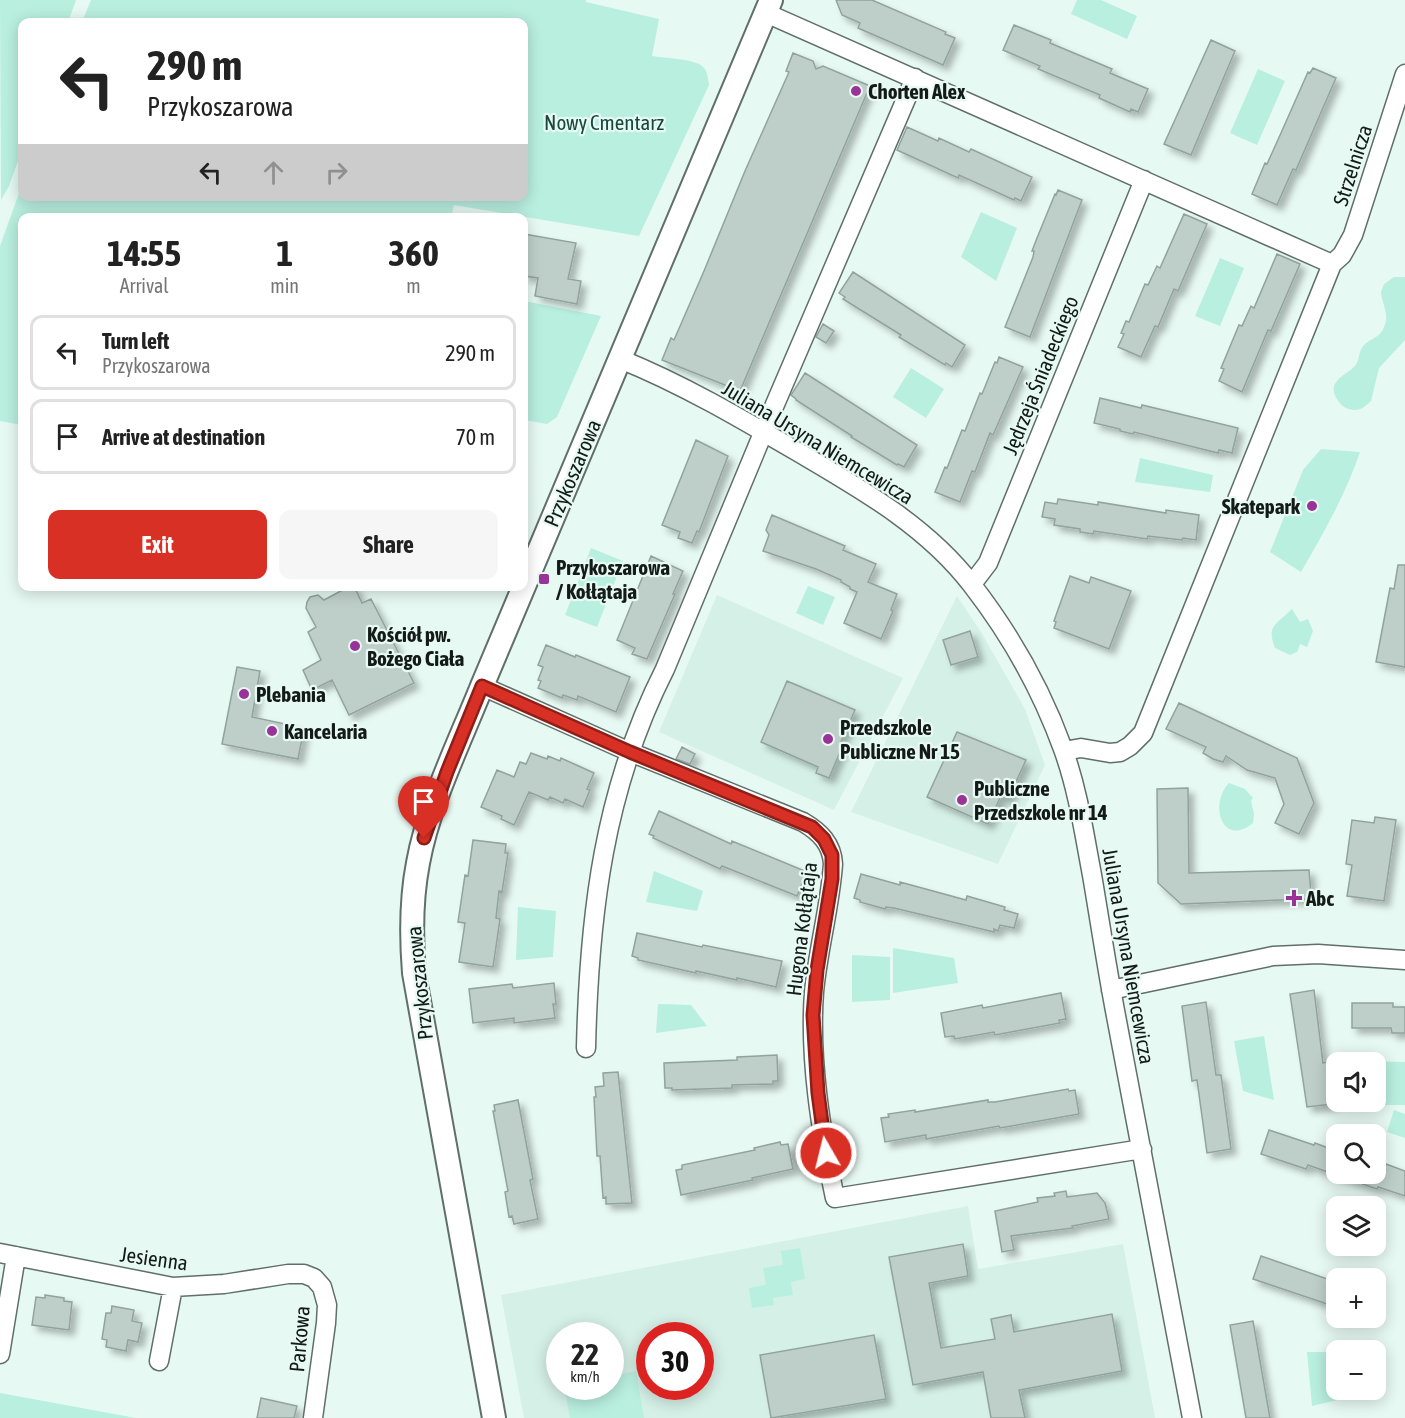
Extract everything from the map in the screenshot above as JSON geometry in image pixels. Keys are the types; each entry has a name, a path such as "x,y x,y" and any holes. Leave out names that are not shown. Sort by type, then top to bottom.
{"street":[{"path":"769,7 915,78 1332,264"},
{"name":"Przykoszarowa","path":"528,577 769,7"},
{"name":"Strzelnicza","path":"1064,752 1081,748 1110,753 1119,752 1130,746 1143,733 1332,264 1342,255 1353,235 1405,74"},
{"path":"586,1048 589,966 599,877 615,799 630,752 643,716 665,669 915,78"},
{"name":"Jędrzeja Śniadeckiego","path":"972,584 988,563 1144,180"},
{"name":"Juliana Ursyna Niemcewicza","path":"620,359 679,386 764,432 872,496 923,534 972,584 1016,651 1045,705 1064,752 1081,813 1191,1418"},
{"name":"Przykoszarowa","path":"494,1418 417,999 411,936 414,887 424,838 447,772 522,591"},
{"name":"Hugona Kołłątaja","path":"482,686 630,752 803,822 819,833 831,849 832,879 820,942 813,1015 818,1093 835,1198 1142,1149"},
{"path":"1112,990 1273,956 1318,954 1405,960"},
{"path":"0,1354 8,1255"},
{"name":"Jesienna","path":"8,1255 172,1287 224,1284 288,1274 304,1274"},
{"name":"Parkowa","path":"304,1274 315,1278 322,1287 327,1305 313,1418"},
{"path":"159,1361 172,1287"}],"shaded area":[{"path":"717,595 903,678 834,810 659,732"},
{"path":"957,596 981,632 1025,709 1045,765 998,864 851,812"},
{"path":"968,1206 978,1269 1123,1244 1155,1418 524,1418 501,1295"}],"green space":[{"path":"0,0 76,0 69,18 18,18 18,161 1,200"},
{"name":"Nowy Cmentarz","path":"91,0 586,0 586,2 659,19 652,56 700,64 706,71 709,85 639,236 528,217 528,213 502,213 454,205 452,213 18,213 18,424 0,421 0,246 18,196 18,201 528,201 528,18 84,18"},
{"path":"1077,0 1101,0 1137,16 1127,39 1071,14"},
{"path":"1258,69 1285,81 1257,145 1230,133"},
{"path":"981,212 1017,228 996,281 961,257"},
{"path":"1220,258 1244,268 1220,326 1195,316"},
{"path":"1394,277 1405,277 1405,340 1379,368 1371,401 1359,409 1348,409 1340,404 1335,395 1335,384 1355,366 1364,345 1382,331 1386,318 1381,292 1384,284"},
{"path":"528,302 601,316 557,417 547,424 528,421"},
{"path":"911,368 944,389 926,418 893,397"},
{"name":"Skatepark","path":"1321,449 1360,452 1341,498 1301,572 1270,552 1303,470"},
{"path":"1140,458 1213,475 1210,492 1135,482"},
{"path":"591,548 623,561 597,627 565,615"},
{"path":"808,586 835,597 823,625 796,613"},
{"path":"1292,609 1300,622 1308,619 1313,631 1307,647 1300,644 1297,652 1290,655 1275,648 1272,630 1277,622"},
{"path":"1229,783 1245,789 1253,798 1251,801 1254,814 1253,823 1242,829 1234,830 1227,827 1219,812 1223,792"},
{"path":"654,871 703,891 697,911 646,902"},
{"path":"518,907 556,911 553,957 516,960"},
{"path":"893,948 954,958 958,983 893,993"},
{"path":"852,955 890,957 890,1000 852,1002"},
{"path":"658,1004 691,1005 707,1026 656,1033"},
{"path":"1264,1036 1274,1100 1243,1091 1234,1041"},
{"path":"1386,1061 1405,1062 1405,1105 1386,1105"},
{"path":"1394,1110 1405,1114 1405,1138 1387,1132"},
{"path":"800,1248 805,1279 791,1282 793,1295 773,1298 774,1305 752,1308 749,1288 766,1285 763,1268 783,1265 781,1251"},
{"path":"1307,1352 1326,1352 1326,1400 1338,1400 1312,1406"},
{"path":"636,1371 636,1400 641,1400 644,1418 570,1418 567,1400 624,1400 624,1373"},
{"path":"0,1393 136,1418 0,1418"}],"building":[{"path":"836,0 872,0 946,32 945,34 955,38 943,65 858,28 860,23 842,15"},
{"path":"1014,25 1112,69 1110,73 1148,89 1138,112 1131,109 1130,112 1099,98 1100,95 1038,69 1040,66 1003,50"},
{"path":"1211,40 1235,51 1191,155 1164,144"},
{"path":"793,53 813,61 816,69 823,66 870,86 740,391 662,360 671,338 674,340 789,72 786,71"},
{"path":"1313,68 1336,78 1296,170 1293,169 1277,205 1252,194 1308,72 1310,73"},
{"path":"907,127 969,152 971,149 1032,177 1021,201 959,175 958,178 897,150"},
{"path":"1058,190 1082,200 1030,337 1005,327 1033,257 1034,251 1032,251 1037,238"},
{"path":"1184,214 1207,224 1178,291 1174,289 1158,327 1155,326 1141,357 1118,347 1124,334 1121,333 1126,321 1129,322 1145,284 1148,285 1157,266 1160,268"},
{"path":"528,235 576,243 568,279 581,281 577,304 535,296 538,278 528,277"},
{"path":"1277,254 1300,264 1271,331 1268,330 1242,392 1219,381 1224,369 1221,368 1239,325 1242,326 1251,306 1254,308"},
{"path":"853,272 965,345 952,367 899,337 901,335 843,299 845,297 839,293"},
{"path":"823,324 834,331 826,343 816,337"},
{"path":"999,357 1023,367 993,435 990,433 975,472 972,471 960,502 935,492 962,430 965,431 980,393 982,394"},
{"path":"805,373 917,445 904,467 851,437 796,400 791,395"},
{"path":"1100,398 1141,408 1142,405 1238,428 1232,453 1219,450 1218,453 1094,423"},
{"path":"696,440 728,456 699,532 697,531 692,543 678,538 680,532 662,525"},
{"path":"1058,499 1199,515 1196,540 1148,536 1147,539 1094,531 1093,534 1080,532 1080,529 1054,525 1055,519 1042,517 1045,502 1057,504"},
{"path":"772,515 845,546 843,550 876,564 868,582 897,594 891,610 893,611 881,639 844,623 857,592 841,580 763,551 769,535 766,530"},
{"path":"651,556 683,571 647,659 632,654 635,648 617,640"},
{"path":"1398,565 1405,565 1405,667 1376,662 1390,588 1394,589"},
{"path":"1070,576 1089,583 1091,577 1131,591 1109,649 1054,628 1056,622 1054,621"},
{"name":"Kościół pw. Bożego Ciała","path":"341,591 356,591 362,603 371,599 414,683 349,715 332,680 312,690 303,670 321,660 308,632 316,627 306,608 310,597 318,595 324,600"},
{"path":"970,631 978,657 951,665 943,640"},
{"path":"546,645 630,677 616,712 578,696 577,700 563,695 562,698 538,688 541,681 538,680 543,667 538,665"},
{"name":"Plebania","path":"237,667 260,671 252,717 304,728 298,759 222,744"},
{"path":"787,681 855,710 840,744 843,745 829,778 816,773 818,767 761,742"},
{"path":"1179,703 1297,758 1314,803 1299,834 1275,823 1284,804 1275,778 1247,770 1226,756 1223,762 1213,759 1203,753 1206,747 1166,729"},
{"path":"957,732 1026,760 1008,799 1001,796 988,824 927,797"},
{"path":"682,747 695,754 690,764 676,759"},
{"path":"531,753 547,759 548,756 560,761 561,758 594,773 583,807 565,799 563,803 529,792 514,825 501,819 502,816 481,807 497,770 514,777 520,762 526,764"},
{"path":"1188,788 1189,873 1309,870 1311,894 1306,899 1181,904 1158,883 1157,789"},
{"path":"659,811 731,844 732,841 807,872 797,896 722,866 720,869 653,838 654,836 649,834"},
{"path":"1375,817 1396,820 1384,901 1347,896 1352,865 1346,864 1352,820 1374,823"},
{"path":"473,840 506,844 505,853 508,853 502,892 499,891 496,918 500,919 493,967 459,962 465,923 458,922"},
{"path":"861,874 966,900 967,896 1005,907 1004,910 1018,914 1014,928 1000,925 998,931 994,929 994,932 860,902 854,898"},
{"path":"637,933 782,961 776,987 638,960 632,956"},
{"path":"554,983 555,1018 514,1023 514,1018 473,1023 469,989 512,984 513,988"},
{"path":"1314,990 1323,1063 1326,1062 1326,1105 1307,1107 1290,994"},
{"path":"1061,993 1066,1019 1059,1020 1060,1023 995,1035 994,1032 955,1039 954,1036 945,1037 941,1013 982,1005 983,1008"},
{"path":"1206,1002 1216,1075 1221,1075 1231,1149 1207,1153 1197,1080 1192,1081 1182,1006"},
{"path":"1352,1003 1393,1003 1393,1007 1405,1007 1405,1033 1392,1033 1391,1028 1352,1028"},
{"path":"777,1055 778,1081 773,1081 773,1084 732,1085 732,1088 672,1090 672,1088 665,1088 664,1063 737,1060 737,1057"},
{"path":"618,1072 632,1203 606,1204 606,1197 603,1198 600,1156 597,1156 594,1097 596,1097 595,1087 604,1086 603,1073"},
{"path":"1068,1089 1069,1091 1075,1090 1079,1114 926,1139 926,1135 885,1142 881,1118 889,1117 888,1114 988,1100 988,1102 995,1102"},
{"path":"518,1100 538,1219 514,1224 512,1216 509,1217 505,1192 508,1191 493,1111 495,1111 494,1105"},
{"path":"1269,1130 1326,1147 1326,1171 1308,1165 1306,1169 1261,1154"},
{"path":"780,1142 781,1145 788,1144 793,1169 681,1195 676,1170 682,1169 682,1165 755,1150 754,1148"},
{"path":"1386,1164 1405,1171 1405,1196 1378,1187 1377,1189 1363,1184 1386,1184"},
{"path":"1066,1191 1067,1197 1097,1193 1105,1203 1109,1219 1072,1226 1073,1228 1011,1236 1014,1250 1002,1252 995,1211 1038,1202 1037,1198 1055,1196 1054,1193"},
{"path":"963,1244 968,1276 929,1283 941,1348 995,1339 991,1319 1011,1315 1014,1332 1112,1314 1122,1371 1019,1390 1025,1418 991,1418 983,1372 913,1385 889,1257"},
{"path":"1261,1256 1326,1279 1326,1304 1253,1279"},
{"path":"45,1295 64,1298 64,1301 72,1302 69,1330 32,1325 36,1297 45,1298"},
{"path":"112,1306 134,1310 132,1321 142,1323 138,1342 128,1340 126,1351 106,1347 107,1340 102,1339 106,1313 111,1313"},
{"path":"1253,1321 1270,1418 1246,1418 1230,1325"},
{"path":"874,1335 886,1399 771,1418 760,1355"},
{"path":"261,1398 297,1406 294,1418 257,1418"}],"place":[{"name":"Chorten Alex","path":"856,91"},
{"name":"Skatepark","path":"1312,506"},
{"name":"Przykoszarowa / Kołłątaja","path":"544,579"},
{"name":"Kościół pw. Bożego Ciała","path":"355,646"},
{"name":"Plebania","path":"244,694"},
{"name":"Kancelaria","path":"272,731"},
{"name":"Przedszkole Publiczne Nr 15","path":"828,739"},
{"name":"Publiczne Przedszkole nr 14","path":"962,800"},
{"name":"Abc","path":"1294,898"}],"route":[{"path":"424,838 447,772 482,686 630,752 812,827 829,847 833,864 820,942 813,1015 814,1053 826,1153"}]}
